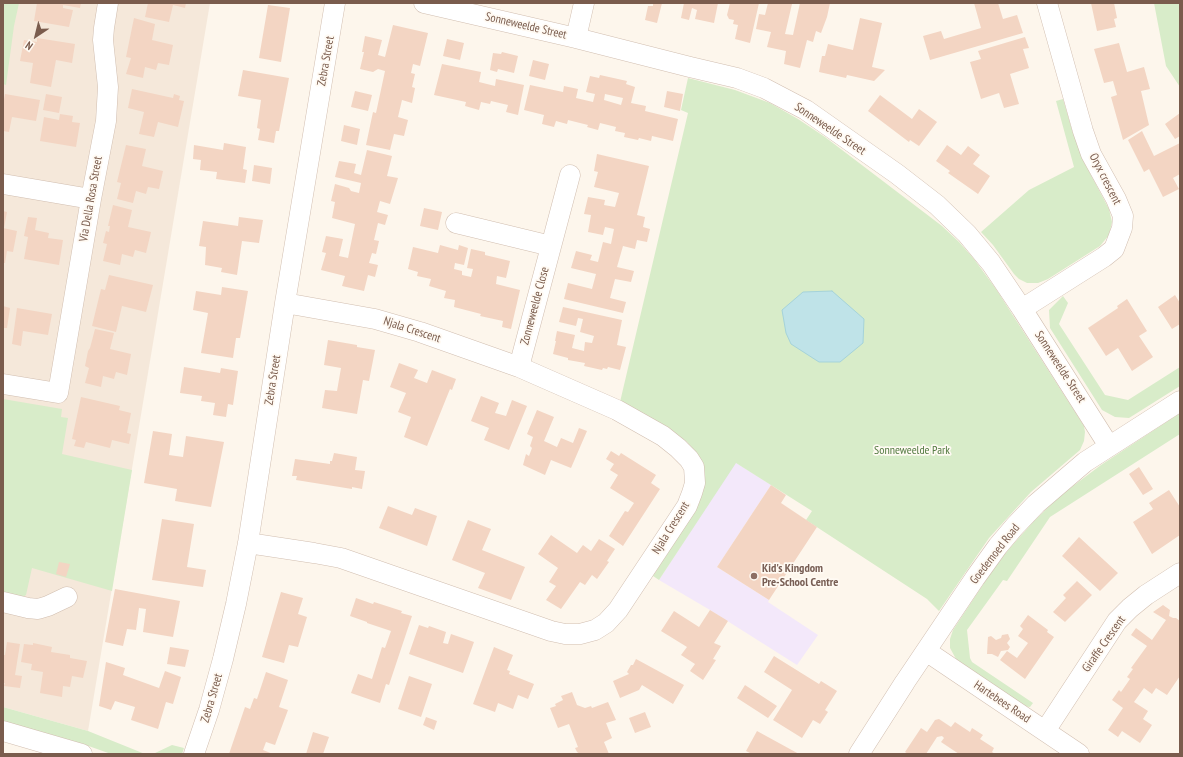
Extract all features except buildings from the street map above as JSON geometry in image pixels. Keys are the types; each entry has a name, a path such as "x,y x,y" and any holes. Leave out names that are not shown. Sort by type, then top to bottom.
{"street":[{"name":"Via Della Rosa Street","path":"3,384 58,393 90,199 107,115 108,87 103,40 108,3"},
{"name":"Zebra Street","path":"194,754 209,710 223,659 248,543 285,303 335,3"},
{"name":"Sonneweelde Street","path":"424,3 576,38 737,78 764,88 806,110 897,174 937,205 966,234 991,263 1109,446"},
{"path":"576,38 584,3"},
{"name":"Oryx crescent","path":"1022,309 1104,257 1114,248 1122,228 1123,216 1116,199 1091,154 1083,131 1047,3"},
{"name":"Zonneweelde Close","path":"519,367 570,175"},
{"path":"3,184 90,199"},
{"path":"456,223 551,246"},
{"name":"Njala Crescent","path":"248,543 340,558 558,633 580,634 595,630 606,623 618,610 687,506 695,483 694,468 689,459 678,448 617,410 519,367 420,332 375,319 285,303"},
{"name":"Goedemoed Road","path":"859,754 975,578 998,546 1015,526 1036,504 1085,462 1180,401"},
{"name":"Giraffe Crescent","path":"1045,731 1117,621 1146,595 1180,573"},
{"path":"3,602 38,609 68,597"},
{"name":"Hartebees Road","path":"926,651 1079,754"},
{"path":"3,731 82,754"}],"shaded area":[{"path":"3,3 210,3 88,731 3,707"},
{"path":"735,462 771,485 717,567 769,600 768,602 818,635 797,665 710,610 659,580"}],"green space":[{"path":"3,3 19,3 14,26 6,85 3,84"},
{"path":"1154,3 1180,3 1180,87 1166,66"},
{"name":"Sonneweelde Park","path":"688,78 735,90 770,103 798,119 825,137 942,226 974,259 996,289 1084,426 1084,441 1080,450 1031,492 989,538 939,611 927,599 806,520 812,511 736,463 659,580 653,576 697,507 703,492 704,476 696,452 687,442 672,431 620,402 688,113 681,110"},
{"path":"1063,99 1073,133 1084,162 1109,209 1112,222 1109,235 1100,246 1048,279 1038,283 1027,283 1019,279 1014,274 993,245 981,232 1029,190 1074,167 1056,101"},
{"path":"1063,296 1068,303 1059,324 1105,395 1128,400 1180,367 1180,386 1129,418 1115,417 1102,410 1050,328 1049,310"},
{"path":"3,399 62,409 61,417 68,418 62,454 132,470 112,591 32,568 26,595 17,600 3,596"},
{"path":"1180,413 1180,434 1050,517 1007,581 1003,580 967,630 970,658 972,662 1033,703 1030,707 1022,706 956,659 950,648 950,639 953,630 992,571 1009,549 1034,521 1061,495 1101,465"},
{"path":"3,707 88,731 145,754 111,754 83,744 3,721"},
{"path":"172,745 184,748 182,754 153,754"}],"water":[{"path":"832,291 864,319 863,343 840,362 819,362 791,344 786,333 782,310 803,292"}],"place":[{"name":"Kid's Kingdom Pre-School Centre","path":"754,576"}]}
